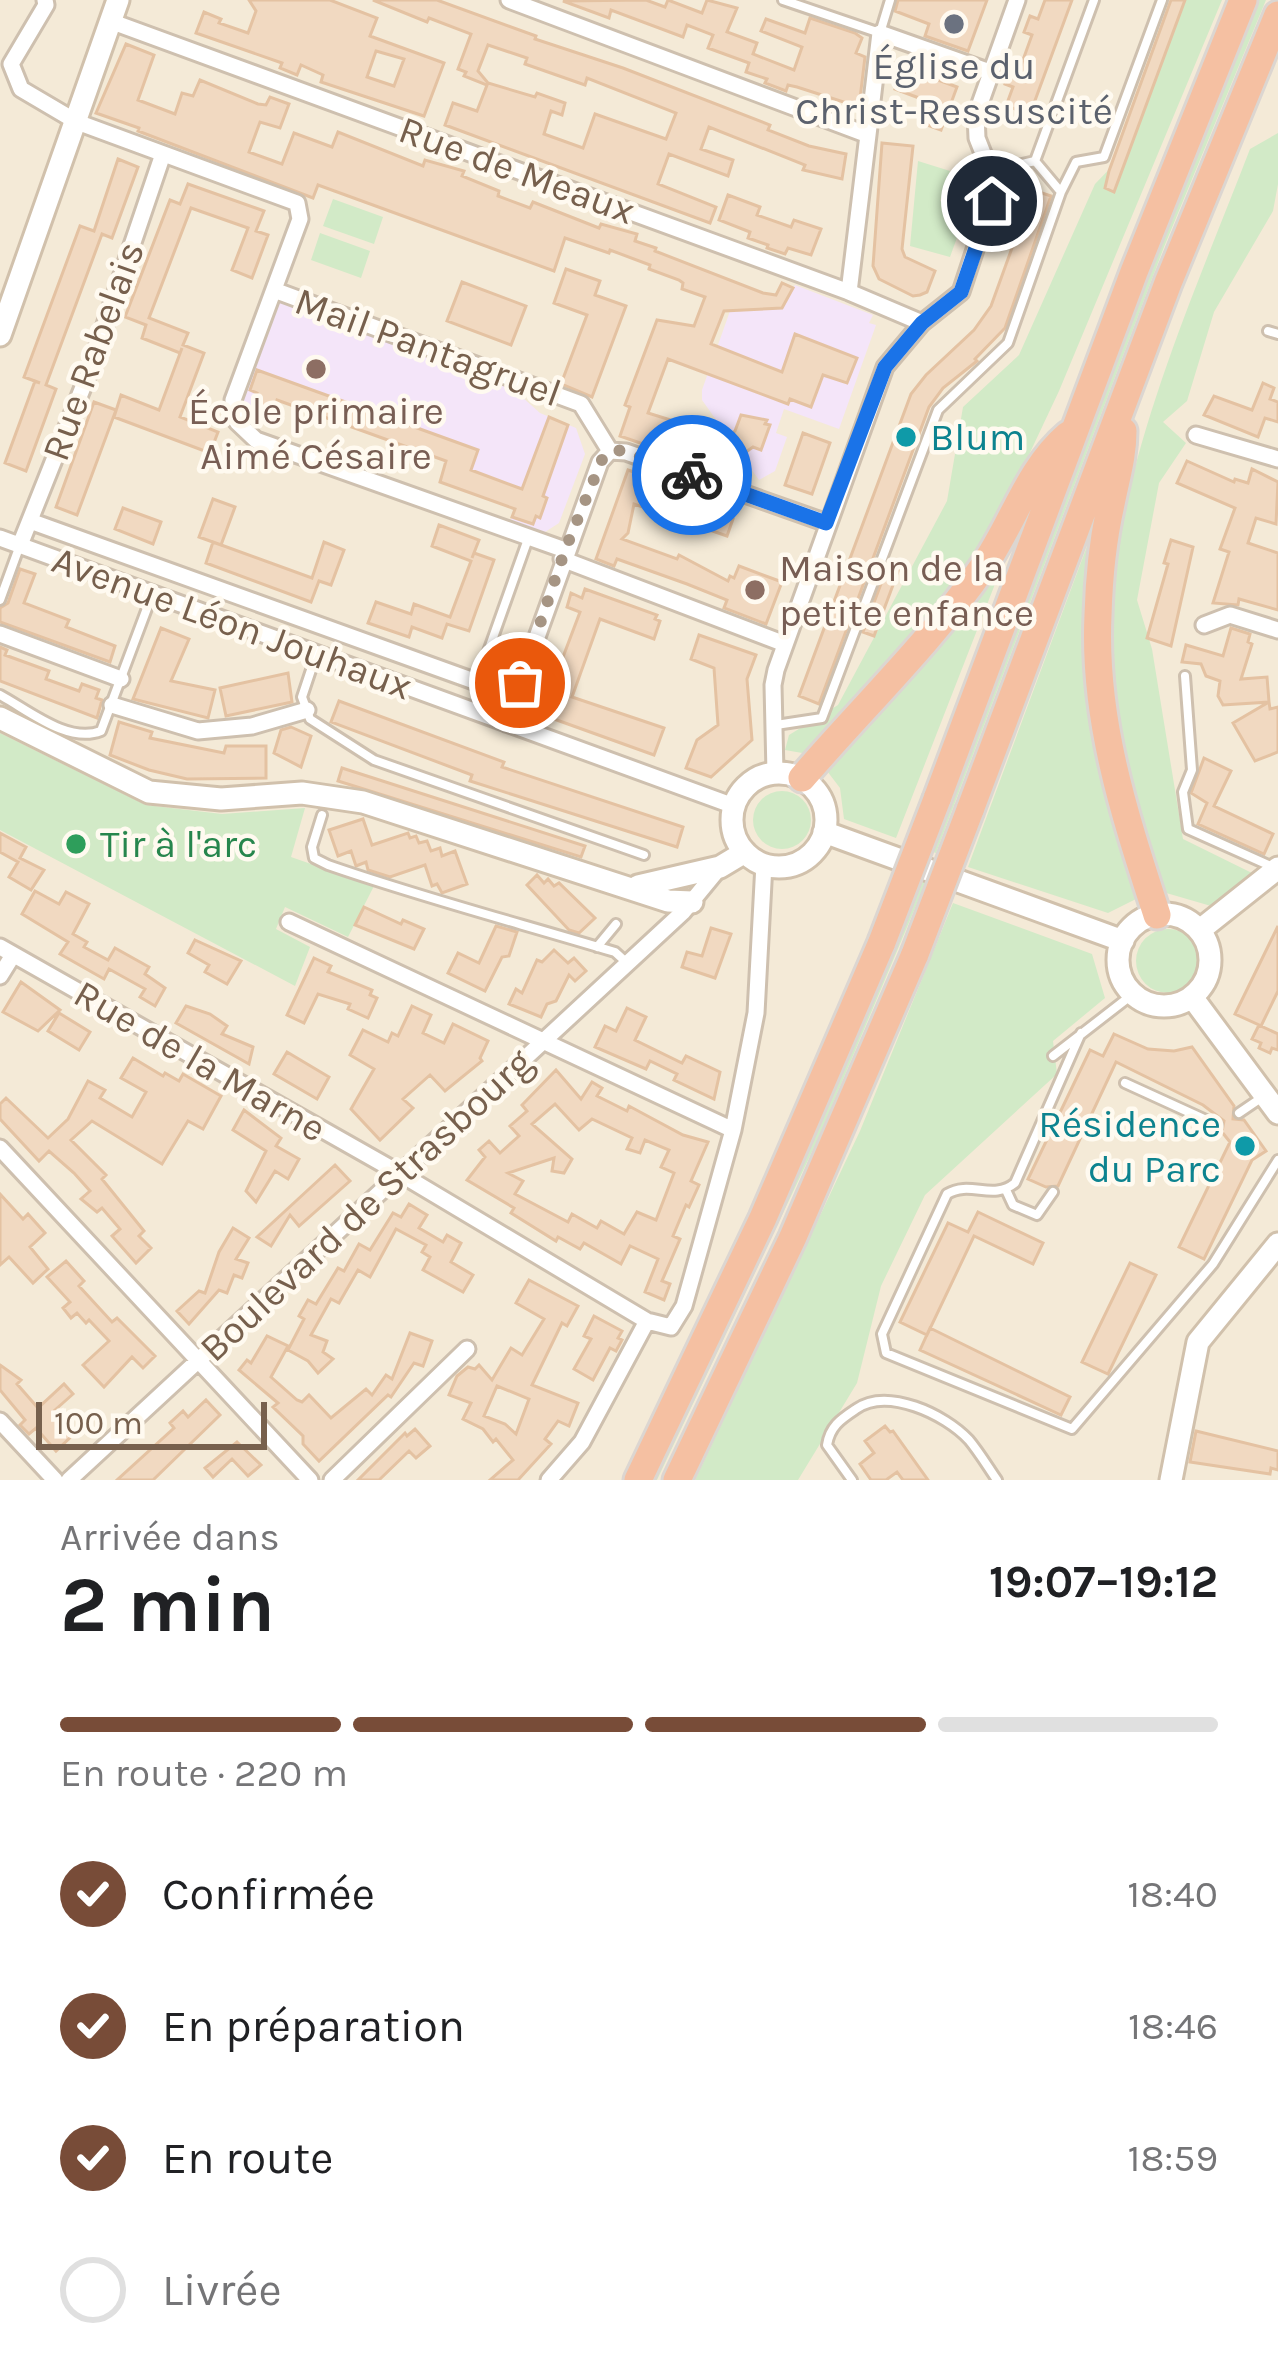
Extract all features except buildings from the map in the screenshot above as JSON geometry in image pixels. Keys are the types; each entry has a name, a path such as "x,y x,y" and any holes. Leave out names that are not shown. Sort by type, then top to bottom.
{"highway":[{"path":"638,1480 763,1217 882,942 1244,0"},
{"path":"677,1480 793,1237 915,954 1177,262 1278,16"},
{"path":"1123,409 1123,460 1110,506 1098,616 1099,678 1117,790 1156,914"},
{"path":"788,776 920,646 971,582 1048,452 1076,428"}],"street":[{"path":"45,0 11,64 21,89 76,122 298,203 300,219 233,400 237,422 256,440 529,538 785,644"},
{"path":"509,0 868,135"},
{"path":"633,887 754,858 779,867 808,857 824,832 823,801 788,776 775,725 772,685 885,367 922,323 961,292 992,201 976,115 1017,0"},
{"path":"0,335 114,11"},
{"name":"Rue de Meaux","path":"114,11 922,323"},
{"path":"849,292 880,33 990,72"},
{"name":"Rue Rabelais","path":"20,545 89,372 163,154"},
{"name":"Mail Pantagruel","path":"274,290 581,404 610,451"},
{"path":"1196,435 1278,459"},
{"path":"502,721 600,462 610,451 626,452 826,523"},
{"path":"30,521 485,685 502,721"},
{"name":"Avenue Léon Jouhaux","path":"0,538 734,806"},
{"path":"1204,625 1230,616 1278,630"},
{"path":"0,634 121,679"},
{"path":"112,705 198,731 253,726 307,710"},
{"path":"0,718 148,791 221,799 302,793 363,802 668,901 692,902"},
{"path":"549,1480 582,1442 647,1321 671,1328 684,1306 733,1130 756,1013 754,858 733,827 734,806 752,781 788,776"},
{"path":"824,832 1123,941"},
{"name":"Boulevard de Strasbourg","path":"69,1480 663,931 720,867"},
{"path":"1200,930 1277,869"},
{"path":"663,931 668,901"},
{"path":"1174,913 1200,930 1209,949 1209,970 1192,997 1174,1007 1154,1006 1133,994 1118,972 1123,941 1136,924 1156,914 1174,913"},
{"path":"289,922 733,1130"},
{"path":"0,976 6,951"},
{"name":"Rue de la Marne","path":"6,951 399,1173 647,1321"},
{"path":"1192,997 1271,1104"},
{"path":"0,1148 310,1480"},
{"path":"1172,1480 1201,1364 1202,1335 1278,1244"},
{"path":"332,1480 467,1349"},
{"path":"0,1421 55,1480"}],"lane":[{"path":"783,0 880,33 890,0"},
{"path":"1035,161 1094,0"},
{"path":"775,725 822,718 938,410 1008,343 1061,193 1076,162 1104,157 1162,0"},
{"path":"990,171 1035,161"},
{"path":"1035,161 1061,193"},
{"path":"484,660 529,538"},
{"path":"0,600 20,545"},
{"path":"0,695 82,736 100,731 152,594"},
{"path":"316,653 302,697 310,719 374,760 644,855"},
{"path":"1185,676 1192,770 1183,792 1188,830 1277,869"},
{"path":"322,814 312,847 314,858 328,865 422,898 469,907 615,952 627,963"},
{"path":"668,901 674,890 720,867"},
{"path":"597,947 616,924"},
{"path":"1054,1056 1133,994"},
{"path":"1081,1033 1015,1183 992,1193 971,1187 947,1194 882,1334 886,1353 1072,1430 1213,1264 1278,1160"},
{"path":"1125,1083 1217,1125"},
{"path":"1239,1113 1271,1104"},
{"path":"1006,1190 1013,1205 1037,1215 1053,1192"},
{"path":"852,1480 827,1445 829,1432 870,1399 889,1400 943,1419 967,1438 997,1480"}],"shaded area":[{"path":"0,0 1278,0 1278,1480 0,1480"},
{"path":"795,285 873,315 869,323 876,325 839,429 784,409 776,433 787,437 775,471 759,480 702,400 702,390 730,311 782,308"},
{"path":"278,297 503,380 540,413 576,428 585,454 559,523 542,534 510,522 515,509 440,482 445,461 278,400 268,424 258,421 254,428 248,426 238,408"}],"green space":[{"path":"1184,0 1222,0 1059,391 1009,497 958,583 898,657 808,754 785,750 789,735 838,705 947,501 963,407 1019,355 1095,184 1122,156"},
{"path":"1259,0 1266,0 1164,247 936,853 930,851 1176,200"},
{"path":"1278,133 1273,211 1214,312 1187,401 1163,422 1186,443 1159,483 1137,600 1152,649 1183,839 1254,874 1211,906 1156,890 1114,721 1109,650 1113,576 1126,503 1170,356 1250,149"},
{"path":"918,161 950,171 940,201 967,210 950,257 910,246"},
{"path":"333,199 383,217 374,244 323,226"},
{"path":"320,233 370,251 361,278 311,260"},
{"path":"1103,503 1087,650 1097,759 1140,897 1108,913 968,867"},
{"path":"1011,543 896,838 844,819 840,788 824,767"},
{"path":"0,733 146,805 222,814 305,808 291,857 374,886 348,937 285,907 276,929 310,947 295,986 0,830"},
{"path":"782,791 802,800 811,820 802,840 782,849 762,840 753,820 762,800"},
{"path":"920,880 926,882 818,1139 657,1480 650,1480"},
{"path":"953,903 1092,954 1105,998 1053,1041 1057,1074 925,1195 881,1286 857,1383 798,1480 695,1480 860,1131"},
{"path":"1168,929 1191,938 1200,961 1191,984 1168,993 1145,984 1136,961 1145,938"}],"way so far":[{"path":"520,683 565,550 604,455 621,450 692,475"}],"place":[{"name":"Église du Christ-Ressuscité","path":"954,24"},
{"name":"École primaire Aimé Césaire","path":"316,369"},
{"name":"Blum","path":"906,437"},
{"name":"Maison de la petite enfance","path":"755,590"},
{"name":"Tir à l'arc","path":"76,844"},
{"name":"Résidence du Parc","path":"1245,1146"}],"route":[{"path":"692,475 826,523 885,367 922,323 961,292 992,201"}]}
